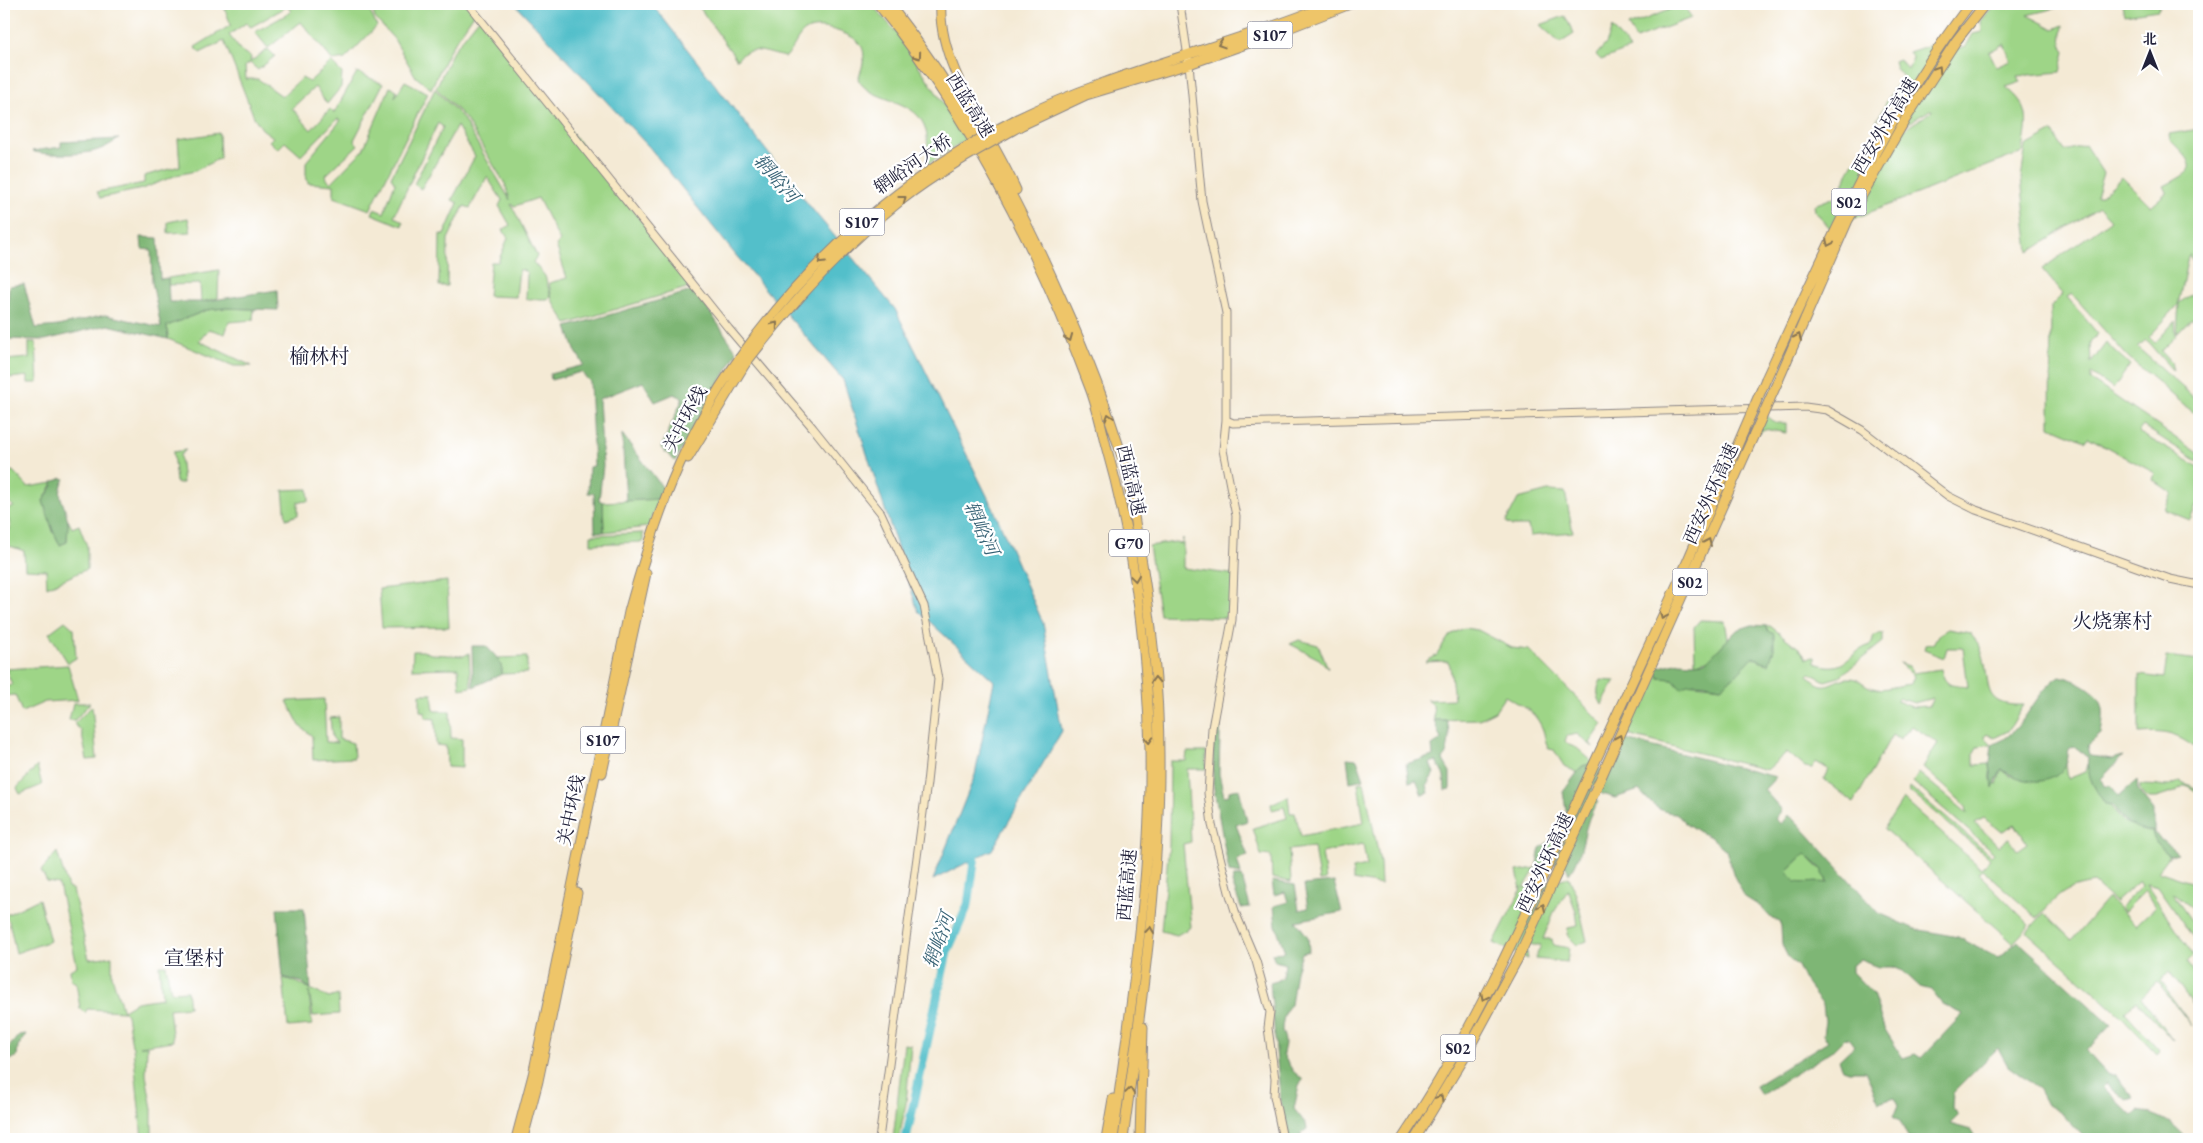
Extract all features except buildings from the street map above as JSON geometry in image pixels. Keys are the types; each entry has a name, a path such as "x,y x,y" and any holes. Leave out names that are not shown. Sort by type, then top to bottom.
{"highway":[{"name":"西蓝高速","path":"878,4 903,35 941,90 981,153 1019,224 1090,390 1114,472 1132,559 1145,652 1150,750 1147,856 1136,966 1113,1139"},
{"name":"西蓝高速","path":"889,4 945,80 1011,190 1046,264 1098,385 1125,466 1154,654 1159,754 1157,862 1146,973 1123,1139"},
{"path":"941,4 942,32 954,67 1010,176 1033,227 1046,264"},
{"name":"S107","path":"1189,59 1332,4"},
{"name":"S107","path":"1189,59 1263,38 1350,4"},
{"name":"西安外环高速","path":"1402,1139 1455,1053 1508,949 1682,574 1766,379 1841,217 1896,117 1948,33 1970,4"},
{"name":"西安外环高速","path":"1415,1139 1463,1059 1520,955 1778,381 1848,220 1905,120 1956,41 1985,4"},
{"name":"辋峪河大桥","path":"742,362 805,289 865,231 926,182 1017,123 1086,95 1189,59"},
{"name":"关中环线","path":"516,1139 533,1075 629,612 648,544 673,477 697,428 742,362"},
{"name":"关中环线","path":"522,1139 538,1081 635,615 653,546 677,478 742,362"},
{"path":"1106,1139 1136,966"},
{"path":"1140,1139 1146,973"}],"street":[{"path":"468,4 880,513 924,606 938,678 927,783 880,1139"},
{"path":"1180,4 1189,59 1202,201 1226,313 1226,420 1223,450 1236,516 1232,620 1212,728 1208,793 1212,825 1229,892 1256,961 1270,1012 1268,1028 1275,1078 1274,1096 1283,1139"},
{"path":"1226,420 1233,423 1804,407 1827,410 1862,430 1948,496 1976,510 2170,579 2199,585"}],"green space":[{"path":"231,4 366,4 377,26 345,59 333,61 301,22 268,48 255,32 291,12 288,6 251,27 246,23 229,35 241,51 251,57 250,62 268,49 275,56 258,70 250,63 245,66 246,79 258,79 282,96 302,78 309,82 331,62 342,73 341,87 327,104 315,87 292,108 311,130 330,109 334,113 357,72 383,84 354,140 358,145 326,175 331,183 363,150 390,87 397,90 395,97 405,81 428,93 370,210 334,197 334,185 308,183 306,162 341,120 337,119 301,156 285,142 278,149 269,141 273,137 262,129 254,117 224,41 200,53 195,47 231,25 224,7"},
{"path":"369,4 470,4 476,11 450,49 431,89 416,77 394,39 375,18"},
{"path":"697,4 871,4 897,33 967,139 928,164 926,129 924,125 910,109 871,92 864,86 858,79 864,60 862,47 852,37 844,33 824,28 813,28 801,35 786,57 754,51 747,52 737,60"},
{"path":"1684,4 1691,18 1636,39 1628,26"},
{"path":"1995,4 2055,4 2056,8 2027,15 2054,29 2063,25 2061,44 2065,52 2060,72 2018,76 2021,82 2006,87 2021,102 2026,116 2023,152 1830,228 1815,211 1814,205 1843,194 1844,182 1854,162 1867,156 1882,164 1900,132 1933,111 1930,110 1904,126 1913,107 1894,97 1876,122 1895,86 1904,78 1896,68 1894,61 1899,59 1908,69 1913,58 1909,52 1948,39 1960,48 1966,46 1973,34 1982,32 1981,21","holes":["2004,44 2011,61 1997,67 1989,52"]},
{"path":"2122,4 2161,4 2158,10 2124,15"},
{"path":"1565,16 1574,34 1560,43 1540,25"},
{"path":"480,17 693,286 567,324 552,300 549,283 567,278 556,245 560,241 538,198 515,206 511,204 537,256 533,262 545,276 551,297 547,299 526,299 527,272 519,269 516,297 488,296 491,262 498,262 508,238 503,230 510,225 499,206 502,200 487,177 470,208 464,206 448,239 447,286 439,286 440,234 444,235 458,203 452,200 475,156 457,126 421,189 414,184 443,127 438,123 394,216 403,222 402,226 372,214 374,209 384,213 395,183 391,177 435,89 462,117 510,200 505,184 465,118 436,88 453,51"},
{"path":"1612,28 1630,49 1601,60 1596,55 1606,44"},
{"path":"2199,129 2199,270 2189,255 2178,305 2149,337 2155,343 2175,321 2176,336 2161,351 2171,362 2173,371 2146,340 2137,347 2199,402 2199,407 2195,414 2128,357 2072,294 2067,297 2098,334 2090,343 2091,363 2106,343 2130,365 2113,389 2091,373 2091,380 2199,454 2199,462 2143,426 2138,432 2199,467 2199,507 2196,506 2190,520 2165,510 2172,493 2153,480 2155,473 2088,437 2085,441 2050,426 2051,306 2063,294 2042,269 2111,220 2099,207 2029,252 2021,178 2026,146 2052,132 2065,151 2085,145 2103,173 2096,196 2101,196 2122,177 2151,206 2167,192 2164,186 2184,175 2190,166 2185,156 2170,140 2169,134"},
{"path":"219,133 220,158 195,171 177,175 142,189 100,198 97,192 144,183 144,176 180,166 178,139"},
{"path":"119,139 92,152 55,154 32,151 61,147 61,142"},
{"path":"188,218 191,232 168,233 168,222"},
{"path":"141,237 158,238 160,279 168,278 169,302 201,302 277,290 278,310 224,308 207,310 167,326 168,339 108,325 45,340 4,339 4,327 7,327 9,286 24,284 36,328 58,326 105,315 161,327 152,282 151,250 142,249"},
{"path":"219,270 218,298 201,302 200,284 168,285 168,278"},
{"path":"2199,289 2199,327 2192,318 2177,334 2179,303"},
{"path":"695,290 737,352 675,461 661,448 683,398 674,394 655,402 643,382 599,399 603,466 599,500 603,502 604,532 595,532 594,493 588,493 589,467 594,466 590,382 581,372 551,380 550,374 584,365 575,350 567,327"},
{"path":"224,308 254,309 253,320 229,322 225,334 209,329 199,341 252,366 234,366 168,339 167,326 207,310"},
{"path":"29,342 36,342 38,383 28,383 28,376 10,378 5,360 29,358"},
{"path":"1759,408 1777,423 1786,423 1786,433 1764,429 1760,433"},
{"path":"622,434 663,488 659,499 626,501"},
{"path":"186,450 180,455 183,483 176,483 173,452"},
{"path":"13,471 28,487 53,483 43,501 53,531 60,545 67,542 68,520 72,528 79,525 87,546 87,569 47,587 46,570 25,569 24,551 4,544 10,524 4,509 14,507 4,497 4,472"},
{"path":"62,478 65,479 60,494 68,526 67,542 60,545 43,501 53,482"},
{"path":"308,489 309,501 298,502 298,515 286,519 283,490"},
{"path":"1548,491 1565,492 1573,532 1530,536 1528,526 1512,526 1506,522 1518,499"},
{"path":"659,499 648,527 604,532 603,502"},
{"path":"643,533 643,542 591,544 591,535"},
{"path":"1183,538 1183,568 1238,575 1231,618 1160,615 1149,546 1175,542 1182,544"},
{"path":"447,581 449,627 382,628 379,589"},
{"path":"1700,620 1725,621 1728,639 1710,659 1696,663 1694,627"},
{"path":"65,621 74,629 76,658 68,663 49,633"},
{"path":"1752,625 1766,626 1766,629 1774,634 1774,649 1769,664 1753,657 1721,687 1695,683 1681,688 1673,679 1659,678 1656,668 1679,662 1706,662 1737,630"},
{"path":"1766,626 1770,626 1800,649 1807,658 1815,657 1815,663 1826,666 1841,664 1863,648 1871,645 1874,635 1883,633 1883,642 1839,677 1825,681 1810,673 1808,675 1819,684 1824,685 1850,678 1876,689 1911,684 1914,676 1899,663 1909,666 1913,673 1941,669 1945,679 1950,684 1968,687 1963,648 1947,648 1944,658 1924,650 1925,645 1933,644 1938,635 1948,629 1970,633 1981,649 1989,690 1993,697 1999,702 2024,705 2008,731 1994,738 1987,734 1985,737 1992,744 1978,746 1974,752 1974,765 1990,764 1991,780 1997,785 2001,769 2010,776 2056,775 2066,764 2068,779 2085,772 2087,764 2093,785 2124,822 2144,831 2152,831 2158,845 2170,855 2158,871 2199,885 2199,914 2172,893 2199,932 2199,946 2158,887 2146,884 2193,956 2187,962 2199,979 2199,1013 2169,971 2160,981 2192,1026 2157,982 2141,997 2173,1041 2137,1001 2125,1012 2160,1051 2157,1054 2122,1017 2027,932 2044,913 2072,940 2108,898 2136,925 2155,907 2145,891 2124,912 2120,907 2142,886 2139,881 2115,902 2094,883 2075,887 2061,894 2037,918 1982,869 1978,873 2030,925 2013,943 1884,829 1903,799 1981,868 1990,859 1909,791 1910,787 1991,856 1994,853 1913,782 1919,773 1967,813 1966,806 1923,767 1938,743 1912,726 1900,739 1892,735 1854,803 1824,779 1828,769 1816,762 1812,768 1805,767 1787,752 1767,770 1623,734 1623,715 1644,672 1638,669 1656,668 1659,678 1721,687 1753,657 1767,664 1774,649","holes":["1898,698 1914,703 1933,698 1929,706 1912,707 1897,701","1984,818 2001,832 2015,824 2027,843 2017,850 2009,838 1999,846 1975,823"]},
{"path":"1464,628 1478,630 1512,648 1529,650 1603,724 1590,743 1593,747 1577,734 1567,736 1565,741 1577,748 1594,763 1582,766 1578,773 1564,766 1554,750 1549,749 1540,723 1532,713 1505,696 1495,711 1479,719 1434,720 1433,704 1427,700 1454,699 1450,666 1448,661 1425,662 1436,656 1450,635"},
{"path":"1299,640 1318,645 1328,668 1319,659 1290,644"},
{"path":"472,646 486,646 501,665 502,674 473,687"},
{"path":"413,651 464,656 469,653 471,687 460,689 458,668 412,669"},
{"path":"527,657 527,673 502,674 502,669 496,658"},
{"path":"2167,657 2199,661 2199,751 2178,737 2164,733 2139,733 2139,675 2164,678"},
{"path":"68,665 78,700 45,702 22,712 15,695 4,696 4,687 12,685 6,669"},
{"path":"2060,676 2087,687 2093,691 2101,702 2103,715 2101,734 2088,745 2090,756 2113,759 2123,756 2101,779 2104,786 2111,786 2119,796 2137,780 2138,791 2154,811 2154,833 2178,853 2170,855 2158,845 2152,831 2133,827 2124,820 2112,805 2105,804 2090,776 2088,757 2074,746 2069,749 2066,764 2053,778 2035,781 2026,780 2008,774 2001,769 1993,789 1990,764 1992,744 2002,740 2020,724 2042,693"},
{"path":"1601,680 1615,681 1602,705 1598,693"},
{"path":"420,694 432,694 434,711 450,711 451,738 462,739 462,768 447,767 446,746 436,745 435,719 425,718 425,712 420,711"},
{"path":"1221,695 1219,774 1224,796 1229,795 1229,791 1239,789 1247,821 1236,825 1248,856 1237,859 1241,874 1229,872 1213,784 1213,737"},
{"path":"324,699 326,742 337,743 332,737 330,718 339,717 339,739 353,743 354,758 313,760 312,736 300,726 287,701"},
{"path":"73,703 90,703 75,720 69,720"},
{"path":"92,706 97,759 87,760 81,730 74,724"},
{"path":"1434,720 1447,720 1449,740 1443,760 1450,772 1450,789 1445,790 1444,776 1436,761 1430,763 1434,773 1427,785 1429,793 1422,795 1416,780 1409,782 1406,764 1433,756 1432,746 1441,740"},
{"path":"1622,739 1776,777 1764,790 1782,810 1775,819 1781,824 1788,815 1795,820 1879,913 1915,929 1958,937 1998,958 2018,941 2111,1025 2086,1051 2108,1075 2115,1075 2134,1098 2127,1100 2106,1083 2103,1087 2133,1116 2138,1111 2159,1117 2177,1128 2186,1139 2086,1139 2062,1114 2047,1105 2038,1088 2008,1066 1998,1048 1953,1093 1952,1107 1959,1115 1950,1124 1971,1130 1974,1135 1973,1139 1909,1139 1900,1121 1893,1117 1898,1105 1894,1097 1879,1102 1865,1071 1843,1069 1839,1060 1854,1046 1849,1039 1845,1038 1832,1051 1761,1095 1755,1086 1828,1041 1823,1035 1825,1021 1823,1005 1807,985 1798,966 1789,959 1782,945 1779,921 1772,919 1761,907 1745,897 1734,876 1726,850 1711,837 1684,822 1676,813 1664,811 1655,806 1639,790 1615,798 1602,794 1587,779 1592,787 1593,799 1598,802 1589,819 1574,866 1569,874 1566,866 1558,863 1536,868 1540,848 1562,830 1570,832 1563,792 1582,766 1594,763 1606,775","holes":["1805,854 1823,870 1828,883 1795,882 1787,871","1860,960 1878,967 1893,967 1903,971 1920,987 1931,990 1942,1004 1963,1014 1921,1058 1915,1054 1903,1058 1884,1028 1873,994 1852,972 1852,965"]},
{"path":"1187,752 1206,752 1206,769 1187,769 1191,842 1183,844 1191,927 1177,935 1161,931 1169,844 1170,761 1186,761"},
{"path":"1347,758 1357,759 1364,779 1350,782"},
{"path":"37,766 42,785 20,794 17,788"},
{"path":"2181,781 2199,790 2199,793 2186,785 2175,792 2156,798 2146,798 2140,791 2140,785 2170,786"},
{"path":"1364,782 1380,862 1381,885 1353,880 1353,869 1367,866 1363,844 1322,853 1326,880 1319,881 1314,847 1289,850 1291,882 1272,878 1271,856 1261,855 1253,828 1287,818 1284,807 1272,810 1271,804 1288,796 1290,813 1295,813 1301,836 1364,823 1358,783"},
{"path":"57,852 68,888 73,890 89,959 112,956 112,976 123,1011 87,1009 85,1013 80,1008 76,983 71,980 70,970 77,966 60,889 58,884 47,882 41,871"},
{"path":"1805,854 1818,867 1824,870 1828,883 1795,882 1787,871"},
{"path":"1536,868 1524,888 1569,877 1576,894 1587,941 1577,945 1567,935 1568,928 1578,926 1576,911 1568,890 1554,912 1543,939 1552,939 1553,945 1569,948 1567,962 1535,959 1541,945 1525,945 1528,959 1494,943 1521,890 1517,871"},
{"path":"1234,877 1242,877 1250,907 1241,908 1232,883"},
{"path":"1272,881 1295,885 1299,910 1308,908 1304,885 1334,882 1342,912 1296,921 1308,937 1309,951 1302,953 1296,971 1291,1005 1283,1020 1282,1030 1285,1043 1283,1055 1293,1071 1303,1080 1299,1085 1294,1109 1306,1124 1307,1129 1301,1133 1301,1139 1284,1139 1270,983 1283,977 1285,964 1275,961 1272,953 1285,952 1276,926 1274,906 1288,902 1285,892 1274,895"},
{"path":"39,899 50,941 16,953 9,921 4,916"},
{"path":"277,908 304,908 311,989 301,982 283,977"},
{"path":"159,965 166,965 171,992 187,991 189,1007 169,1009 173,1041 140,1046 147,1046 146,1075 152,1109 152,1139 142,1139 133,1047 127,1015 123,1010 136,1002 162,998"},
{"path":"283,978 301,984 329,998 338,995 339,1014 313,1016 309,991 312,1025 288,1027"},
{"path":"26,1034 18,1047 17,1056 4,1064 4,1053 19,1035"},
{"path":"904,1044 911,1045 906,1104 899,1139 893,1139"}],"water":[{"path":"515,4 652,4 808,204 895,309 994,510 1043,623 1062,731 992,850 933,880 975,775 994,681 918,611 843,380 734,253 650,148"}],"waterway":[{"name":"辋峪河","path":"906,1139 947,952 968,905 976,849"}],"district":[{"name":"榆林村","path":"319,356"},
{"name":"火烧寨村","path":"2112,621"},
{"name":"宣堡村","path":"194,958"}]}
